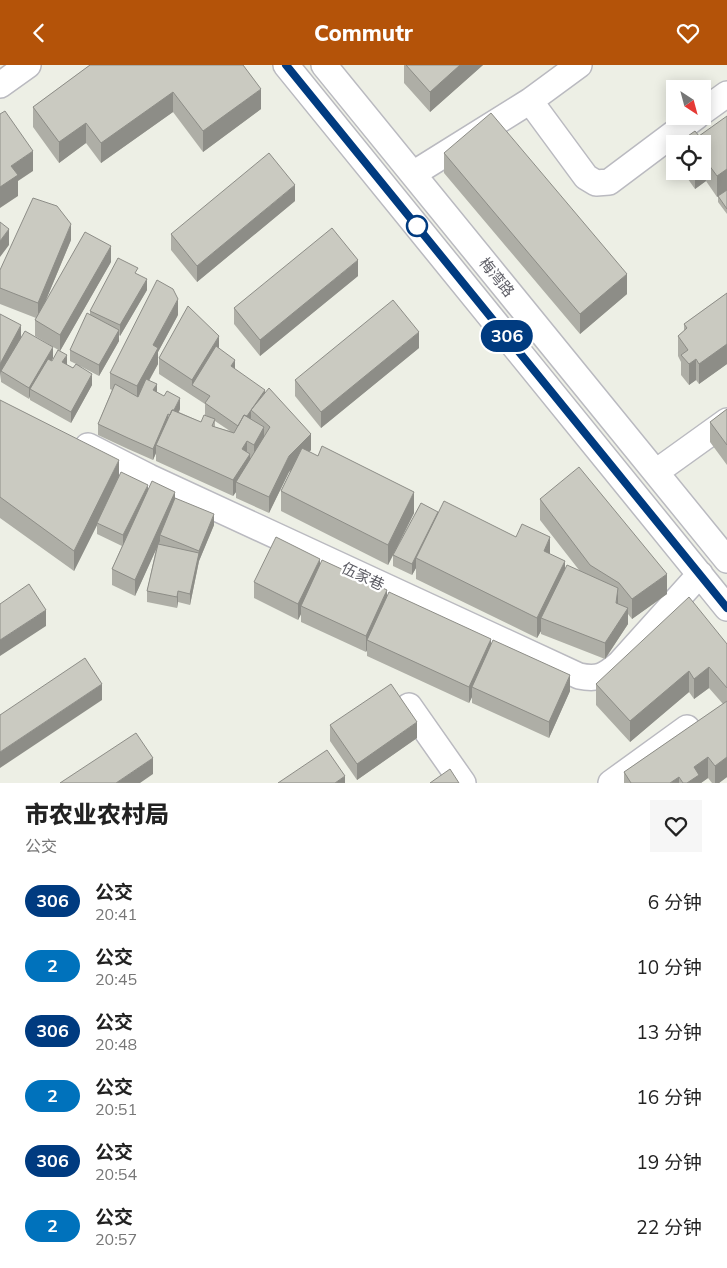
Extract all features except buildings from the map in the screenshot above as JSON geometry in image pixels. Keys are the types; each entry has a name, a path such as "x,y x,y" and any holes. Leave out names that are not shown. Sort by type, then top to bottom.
{"street":[{"path":"0,85 28,65"},
{"name":"梅湾路","path":"286,65 727,608"},
{"name":"梅湾路","path":"324,65 727,560"},
{"path":"413,174 530,101 578,65"},
{"path":"711,106 727,94"},
{"path":"530,101 586,177 596,183 609,182 685,125"},
{"path":"656,472 727,421"},
{"name":"伍家巷","path":"70,437 158,481 579,676 589,678 601,677 610,672 700,575"},
{"path":"409,706 463,783"},
{"path":"611,783 687,728"}],"bus line":[{"name":"306","path":"286,65 727,608"}]}
